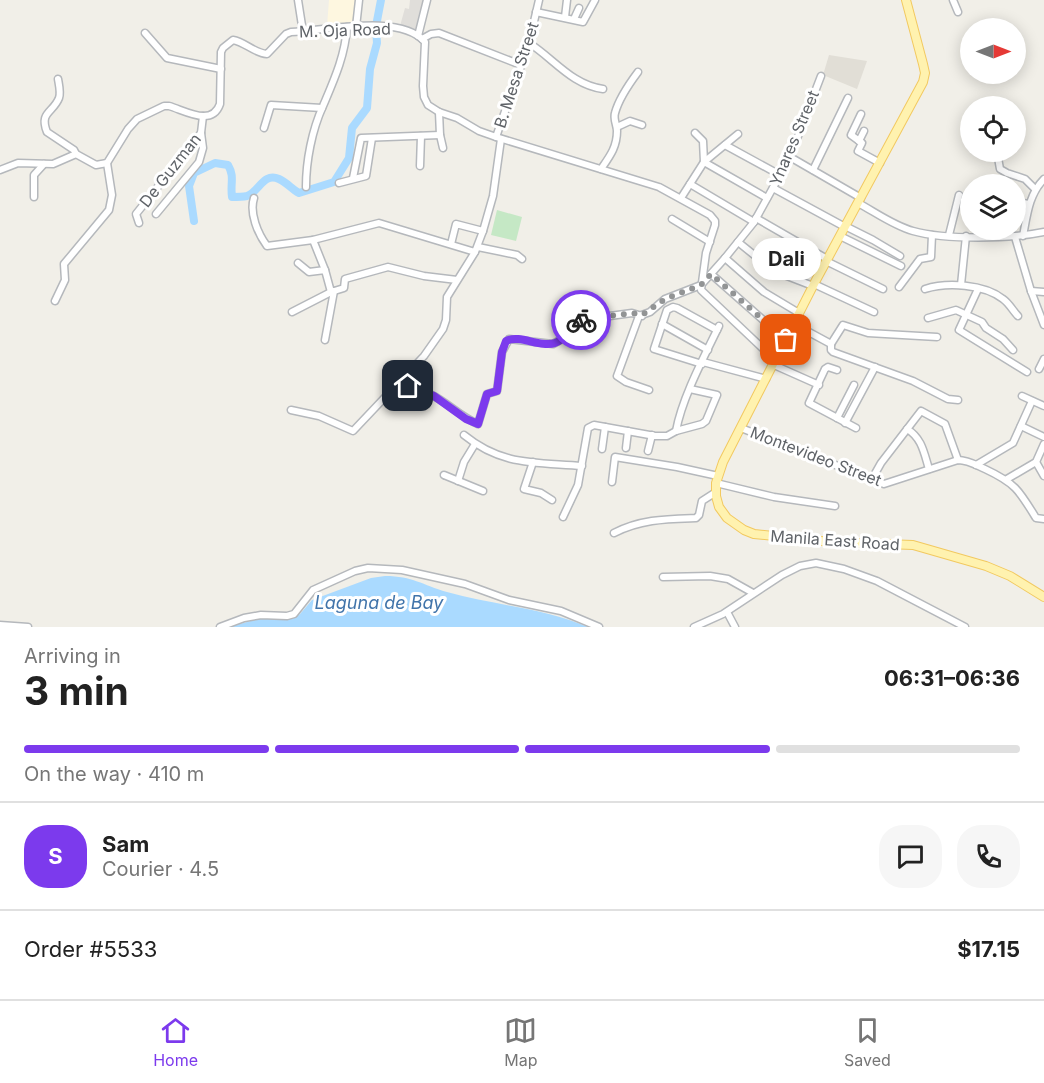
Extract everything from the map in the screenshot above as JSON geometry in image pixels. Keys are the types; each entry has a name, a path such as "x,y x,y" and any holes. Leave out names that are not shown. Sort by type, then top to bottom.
{"main road":[{"path":"717,484 741,428 813,285 923,82 925,73 906,0"},
{"name":"Manila East Road","path":"717,484 719,507 727,519 754,534 831,542 913,545 986,566 1010,576 1044,597"}],"street":[{"path":"298,0 303,32"},
{"path":"356,27 359,0"},
{"path":"427,0 420,37 426,48 423,86 424,98 428,105 498,138 659,187 710,215 715,221 706,253 701,285 703,294 775,363 819,385"},
{"name":"B. Mesa Street","path":"291,410 319,416 353,431 424,356 443,329 446,320 447,297 477,249 483,231 493,196 498,138 529,43 539,0"},
{"path":"565,17 567,0"},
{"path":"536,12 583,22 595,0"},
{"path":"953,0 958,12"},
{"path":"574,19 579,8"},
{"path":"306,187 306,164 322,108 336,79 347,27"},
{"name":"M. Oja Road","path":"203,116 212,116 218,110 221,96 221,52 233,40 259,53 267,54 286,34 347,27 394,27 420,37"},
{"path":"145,33 167,58 221,69"},
{"path":"420,37 440,33 521,65"},
{"path":"529,43 572,77 593,88 603,89"},
{"path":"601,169 616,147 617,127 614,118 616,110 628,85 638,72"},
{"name":"Ynares Street","path":"701,285 755,220 790,157 821,76"},
{"path":"58,79 60,95 44,119 47,132 96,165 107,163"},
{"path":"813,170 848,98"},
{"path":"264,128 271,105 322,108"},
{"path":"55,301 65,280 64,264 109,210 112,195 107,163 137,119 169,106 203,116"},
{"path":"439,112 443,148"},
{"path":"860,142 851,135 861,114"},
{"name":"De Guzman","path":"139,223 136,214 201,133 203,116"},
{"path":"617,127 630,121 642,125"},
{"path":"864,131 858,151 880,163"},
{"path":"156,214 202,156 201,133"},
{"path":"695,133 703,141 704,162"},
{"path":"353,178 361,138 440,135"},
{"path":"681,198 704,162 738,135"},
{"path":"420,166 421,136"},
{"path":"339,183 366,176 372,138"},
{"path":"193,144 202,156"},
{"path":"725,145 780,175"},
{"path":"0,170 18,162 44,164 60,162 76,153"},
{"path":"790,157 906,228 932,234 960,236"},
{"path":"704,162 767,198"},
{"path":"999,162 1000,169 1025,178 1035,189"},
{"path":"34,197 34,175 44,164"},
{"path":"1026,220 1035,189 1044,179"},
{"path":"690,184 883,289"},
{"path":"773,188 900,256"},
{"path":"949,235 959,195"},
{"path":"254,198 253,216 267,246 313,240 379,223 451,244 517,255 522,259"},
{"path":"672,219 710,242"},
{"path":"451,244 456,224 483,231"},
{"path":"1026,235 1044,232"},
{"path":"899,287 920,259 931,257 932,234"},
{"path":"840,236 901,266"},
{"path":"313,240 333,292 325,340"},
{"path":"962,285 966,240"},
{"path":"1016,240 1044,325"},
{"path":"738,242 774,272 813,285 874,312"},
{"path":"725,258 764,292 799,313"},
{"path":"298,264 309,272 325,270"},
{"path":"292,312 344,288 345,279 388,267 424,276 457,280"},
{"path":"711,274 786,340"},
{"path":"925,289 946,284 978,289 1001,297 1018,316"},
{"path":"649,390 626,382 617,376 641,316 665,299 701,285"},
{"path":"978,289 959,330 977,339 999,356 1027,372"},
{"path":"1031,291 1044,292"},
{"path":"676,431 690,389 703,363 718,328 673,307 667,309 654,348 703,363 766,379"},
{"path":"928,318 952,310 966,315 982,322 986,328 1003,339 1012,350"},
{"path":"402,380 408,386 434,396 466,419 478,424 487,394 497,391 502,352 508,339 553,344 580,320 632,313 641,316"},
{"path":"662,324 708,350"},
{"path":"794,324 831,344"},
{"path":"937,337 868,333 841,326 831,344 831,350 913,381 948,399 957,400"},
{"path":"1039,369 1044,359"},
{"path":"845,423 874,367"},
{"path":"837,370 825,369 809,403 856,428"},
{"path":"837,418 854,385"},
{"path":"563,517 578,485 588,428 594,425 667,436 676,431 702,424 706,421 717,395 690,389"},
{"path":"1022,396 1044,406"},
{"path":"976,465 1013,443 1032,401"},
{"path":"872,479 881,463 921,411 945,424 958,460 976,465 1007,479 1020,490 1036,518 1044,519"},
{"path":"1021,426 1044,437"},
{"path":"602,449 605,427"},
{"name":"Montevideo Street","path":"741,428 884,484 958,460"},
{"path":"907,429 915,433 920,441 929,469"},
{"path":"626,448 628,431"},
{"path":"464,435 475,444 498,456 533,462 582,466"},
{"path":"648,452 652,435"},
{"path":"458,481 464,462 475,444"},
{"path":"1007,479 1036,462 1044,444"},
{"path":"612,482 615,457 677,467 717,484 774,497 834,506"},
{"path":"533,462 524,489 541,493 552,500"},
{"path":"1036,462 1044,476"},
{"path":"444,475 483,491"},
{"path":"614,532 628,525 650,520 696,518 702,501 717,484"},
{"path":"694,627 705,625 753,593 800,566 816,563 844,569 877,581 965,627"},
{"path":"220,627 244,618 261,615 294,614 314,590 355,571 368,568 402,570 465,584 509,600 561,611 599,627"},
{"path":"663,577 710,576 728,579 753,593"},
{"path":"727,612 735,627"},
{"path":"0,625 28,627"}],"shaded area":[{"path":"329,0 357,0 353,25 327,26"},
{"path":"410,0 425,0 417,33 400,26 405,8 409,9"},
{"path":"829,55 867,61 857,89 823,75"}],"green space":[{"path":"497,210 522,217 516,241 491,235"}],"water":[{"name":"Laguna de Bay","path":"385,576 410,579 447,592 554,615 588,627 229,627 261,618 282,620 294,618 312,600 371,578"}],"waterway":[{"path":"376,26 381,0"},
{"path":"194,221 189,186 194,173 215,163 228,165 232,177 232,197 251,194 269,178 279,179 299,193 334,182 349,158 352,128 367,108 370,69 377,43 376,28"}],"way so far":[{"path":"581,320 632,313 642,315 650,312 665,299 701,285 711,274 786,340"}],"place":[{"name":"Dali","path":"786,340"}],"route":[{"path":"408,386 434,396 466,419 478,424 487,394 497,391 502,352 506,341 512,339 553,344 581,320"}]}
